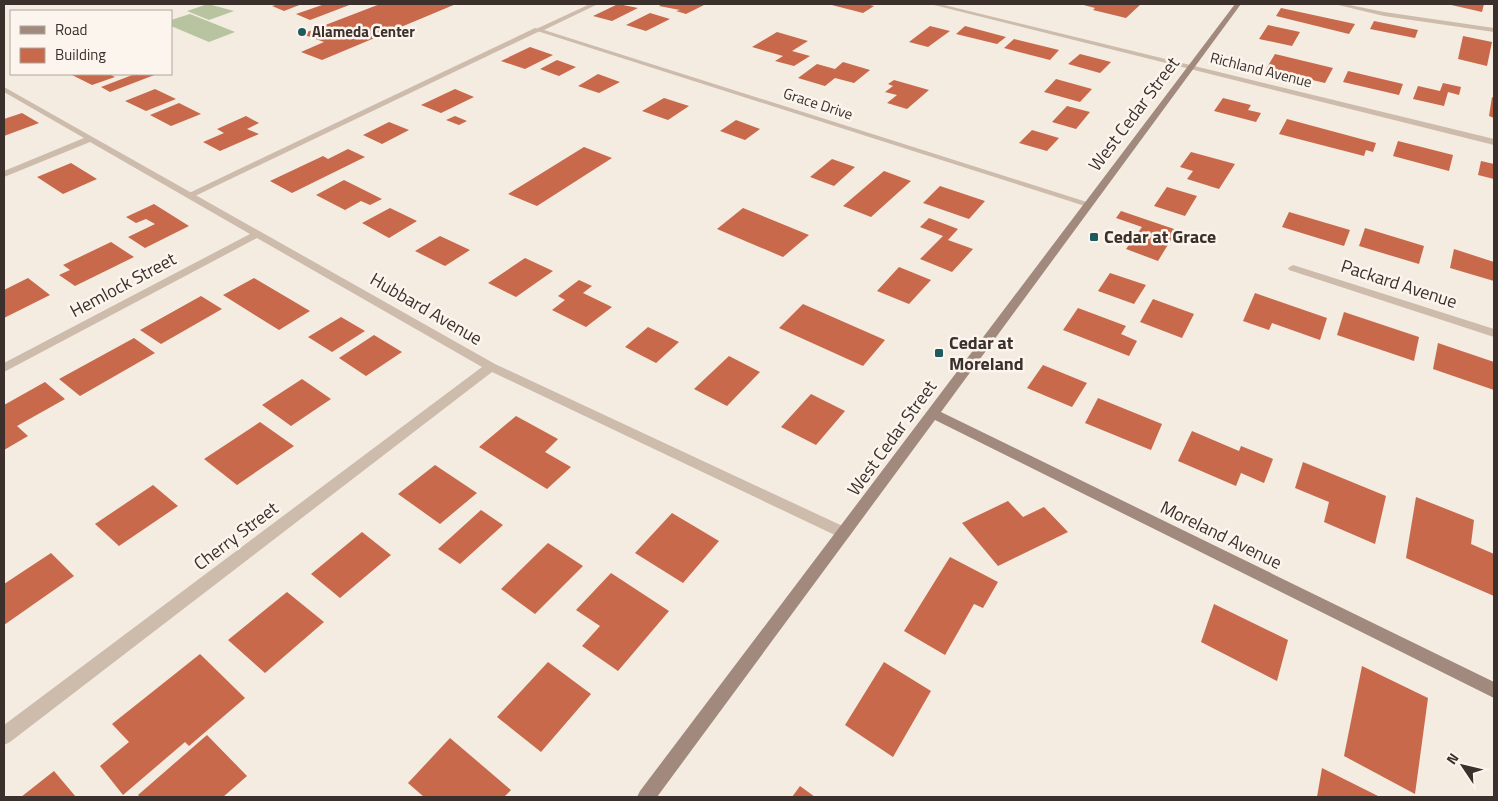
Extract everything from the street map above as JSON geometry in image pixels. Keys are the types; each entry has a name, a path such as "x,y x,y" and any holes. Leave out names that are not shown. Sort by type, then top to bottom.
{"street":[{"path":"190,194 595,4"},
{"name":"Richland Avenue","path":"933,4 1494,142"},
{"name":"West Cedar Street","path":"646,797 1238,4"},
{"path":"1337,4 1384,14 1494,30"},
{"name":"Grace Drive","path":"538,30 1088,204"},
{"name":"Hubbard Avenue","path":"4,89 491,367 844,533"},
{"path":"4,174 90,139"},
{"name":"Hemlock Street","path":"4,368 259,233"},
{"name":"Packard Avenue","path":"1293,268 1494,333"},
{"name":"Cherry Street","path":"4,736 491,367"},
{"name":"Moreland Avenue","path":"931,413 1494,690"}],"green space":[{"path":"208,4 234,11 209,20 187,11"},
{"path":"190,14 235,32 209,42 172,26 172,20"}],"building":[{"path":"279,4 302,4 284,11 272,6"},
{"path":"325,4 352,4 310,20 296,14"},
{"path":"380,4 456,4 322,60 301,52 324,42 302,34"},
{"path":"618,4 638,8 612,21 593,16"},
{"path":"662,4 706,4 686,14 676,11 680,10 659,6"},
{"path":"828,4 866,4 874,6 863,13"},
{"path":"1080,4 1141,4 1126,18 1093,10 1095,8"},
{"path":"1447,4 1484,4 1482,12"},
{"path":"1281,8 1355,24 1349,34 1276,16"},
{"path":"650,13 670,19 646,31 626,25"},
{"path":"1374,21 1418,30 1415,38 1370,29"},
{"path":"1268,25 1300,32 1292,46 1259,39"},
{"path":"930,26 950,31 928,47 909,42"},
{"path":"965,26 1006,37 997,44 956,34"},
{"path":"777,32 808,41 792,51 810,56 794,66 775,61 783,56 752,47"},
{"path":"1463,36 1492,42 1487,66 1458,59"},
{"path":"1014,39 1059,50 1050,60 1004,48"},
{"path":"530,47 553,55 525,69 501,61"},
{"path":"1080,54 1111,62 1100,73 1068,64"},
{"path":"1275,54 1333,68 1325,83 1266,69"},
{"path":"557,60 576,67 559,76 540,69"},
{"path":"843,62 870,70 854,83 835,78 825,86 798,78 817,64 835,69"},
{"path":"1348,71 1403,84 1399,95 1343,82"},
{"path":"598,74 620,82 599,93 578,86"},
{"path":"72,75 111,75 115,77 92,85"},
{"path":"132,75 154,75 110,92 101,87"},
{"path":"1056,79 1092,89 1080,102 1044,92"},
{"path":"894,80 929,90 907,109 887,103 897,95 885,92 893,86 888,84"},
{"path":"1443,83 1461,87 1459,95 1448,92 1444,106 1413,99 1418,86 1440,91"},
{"path":"155,89 176,99 146,111 125,101"},
{"path":"455,89 474,97 441,113 421,105"},
{"path":"1492,97 1494,98 1494,118 1489,116"},
{"path":"664,98 689,106 668,120 642,111"},
{"path":"1223,98 1251,105 1248,110 1261,113 1256,122 1214,111"},
{"path":"179,103 201,114 171,126 150,115"},
{"path":"1067,106 1090,112 1076,129 1052,122"},
{"path":"22,113 39,123 4,136 4,119"},
{"path":"246,116 259,123 247,129 259,134 220,151 203,142 224,133 217,129"},
{"path":"455,116 467,121 459,125 446,120"},
{"path":"1287,119 1376,143 1373,152 1366,150 1364,156 1279,134"},
{"path":"736,120 760,129 745,140 720,131"},
{"path":"389,122 409,130 382,144 363,135"},
{"path":"1032,130 1059,138 1047,151 1019,143"},
{"path":"1398,141 1453,155 1449,171 1393,156"},
{"path":"584,147 612,158 537,206 508,194"},
{"path":"348,149 365,157 292,193 270,181 323,156 328,159"},
{"path":"1191,152 1235,164 1219,189 1187,179 1193,171 1180,167"},
{"path":"832,159 855,167 834,186 810,177"},
{"path":"1481,161 1494,164 1494,179 1478,175"},
{"path":"71,163 97,179 63,194 37,177"},
{"path":"884,171 911,181 871,217 843,206"},
{"path":"344,180 382,199 370,205 361,201 345,210 316,195"},
{"path":"940,186 985,201 969,219 923,203"},
{"path":"1167,187 1197,196 1185,216 1154,206"},
{"path":"154,204 189,226 145,248 128,237 155,224 146,219 136,223 126,217"},
{"path":"390,208 417,221 389,238 362,223"},
{"path":"743,208 809,235 783,257 717,229"},
{"path":"1121,211 1177,230 1158,261 1126,249 1142,227 1116,218"},
{"path":"1289,212 1350,230 1344,246 1282,227"},
{"path":"929,218 958,229 948,240 973,249 952,272 920,259 943,236 920,227"},
{"path":"1365,228 1424,246 1419,264 1359,246"},
{"path":"440,236 470,250 445,266 415,251"},
{"path":"111,242 134,257 75,286 59,275 70,270 63,265"},
{"path":"1454,249 1494,262 1494,281 1450,268"},
{"path":"525,258 553,271 516,297 488,283"},
{"path":"899,267 931,280 909,304 877,291"},
{"path":"1110,273 1146,285 1134,304 1098,291"},
{"path":"28,278 50,295 4,318 4,290"},
{"path":"254,278 310,311 279,330 223,295"},
{"path":"579,280 592,286 583,293 612,307 586,327 552,310 565,300 558,296"},
{"path":"1255,293 1327,318 1320,340 1272,323 1269,330 1243,321"},
{"path":"201,296 222,309 161,344 140,330"},
{"path":"1153,299 1194,314 1182,338 1140,322"},
{"path":"803,304 885,340 863,366 779,328"},
{"path":"1078,308 1126,326 1121,334 1137,341 1129,356 1063,330"},
{"path":"1344,312 1419,337 1414,361 1337,335"},
{"path":"341,317 365,331 332,352 308,337"},
{"path":"648,327 679,342 656,363 625,347"},
{"path":"374,335 402,352 366,376 339,358"},
{"path":"134,338 155,353 80,396 59,379"},
{"path":"1438,343 1494,362 1494,390 1433,369"},
{"path":"729,356 760,372 727,406 694,389"},
{"path":"1043,365 1087,383 1072,407 1027,388"},
{"path":"302,379 331,399 291,426 262,405"},
{"path":"45,382 65,399 17,426 28,436 4,450 4,405"},
{"path":"811,394 845,411 816,445 781,427"},
{"path":"1098,398 1162,424 1151,450 1085,423"},
{"path":"516,416 558,439 545,452 571,467 547,489 479,447"},
{"path":"260,422 294,446 237,485 204,459"},
{"path":"1192,431 1239,451 1241,446 1273,459 1264,483 1241,473 1236,486 1178,461"},
{"path":"1303,462 1386,496 1375,544 1324,522 1329,502 1295,488"},
{"path":"435,465 477,493 440,524 398,494"},
{"path":"153,485 178,506 119,546 95,524"},
{"path":"1416,497 1474,520 1471,544 1494,554 1494,596 1406,558"},
{"path":"1008,501 1023,517 1044,507 1068,532 998,566 962,523"},
{"path":"481,510 503,525 460,564 438,549"},
{"path":"672,513 719,541 683,583 635,553"},
{"path":"362,532 391,555 340,598 311,574"},
{"path":"548,543 583,566 535,614 501,589"},
{"path":"51,553 74,576 4,625 4,584"},
{"path":"950,557 998,582 983,608 974,604 945,655 904,631"},
{"path":"611,573 669,611 618,671 582,646 600,626 576,610"},
{"path":"287,592 324,622 265,673 228,640"},
{"path":"1214,604 1288,640 1277,681 1201,642"},
{"path":"200,654 245,698 189,746 185,742 123,795 100,766 129,742 112,724"},
{"path":"548,662 591,694 541,752 497,717"},
{"path":"884,662 931,691 893,757 845,725"},
{"path":"1362,666 1428,698 1415,794 1344,756"},
{"path":"207,735 247,776 223,797 140,797 138,795"},
{"path":"450,738 511,790 504,797 424,797 408,783"},
{"path":"1322,768 1380,797 1317,797"},
{"path":"54,771 76,797 21,797"},
{"path":"800,786 815,797 792,797"}],"place":[{"name":"Alameda Center","path":"302,32"},
{"name":"Cedar at Grace","path":"1094,237"},
{"name":"Cedar at Moreland","path":"939,353"}]}
